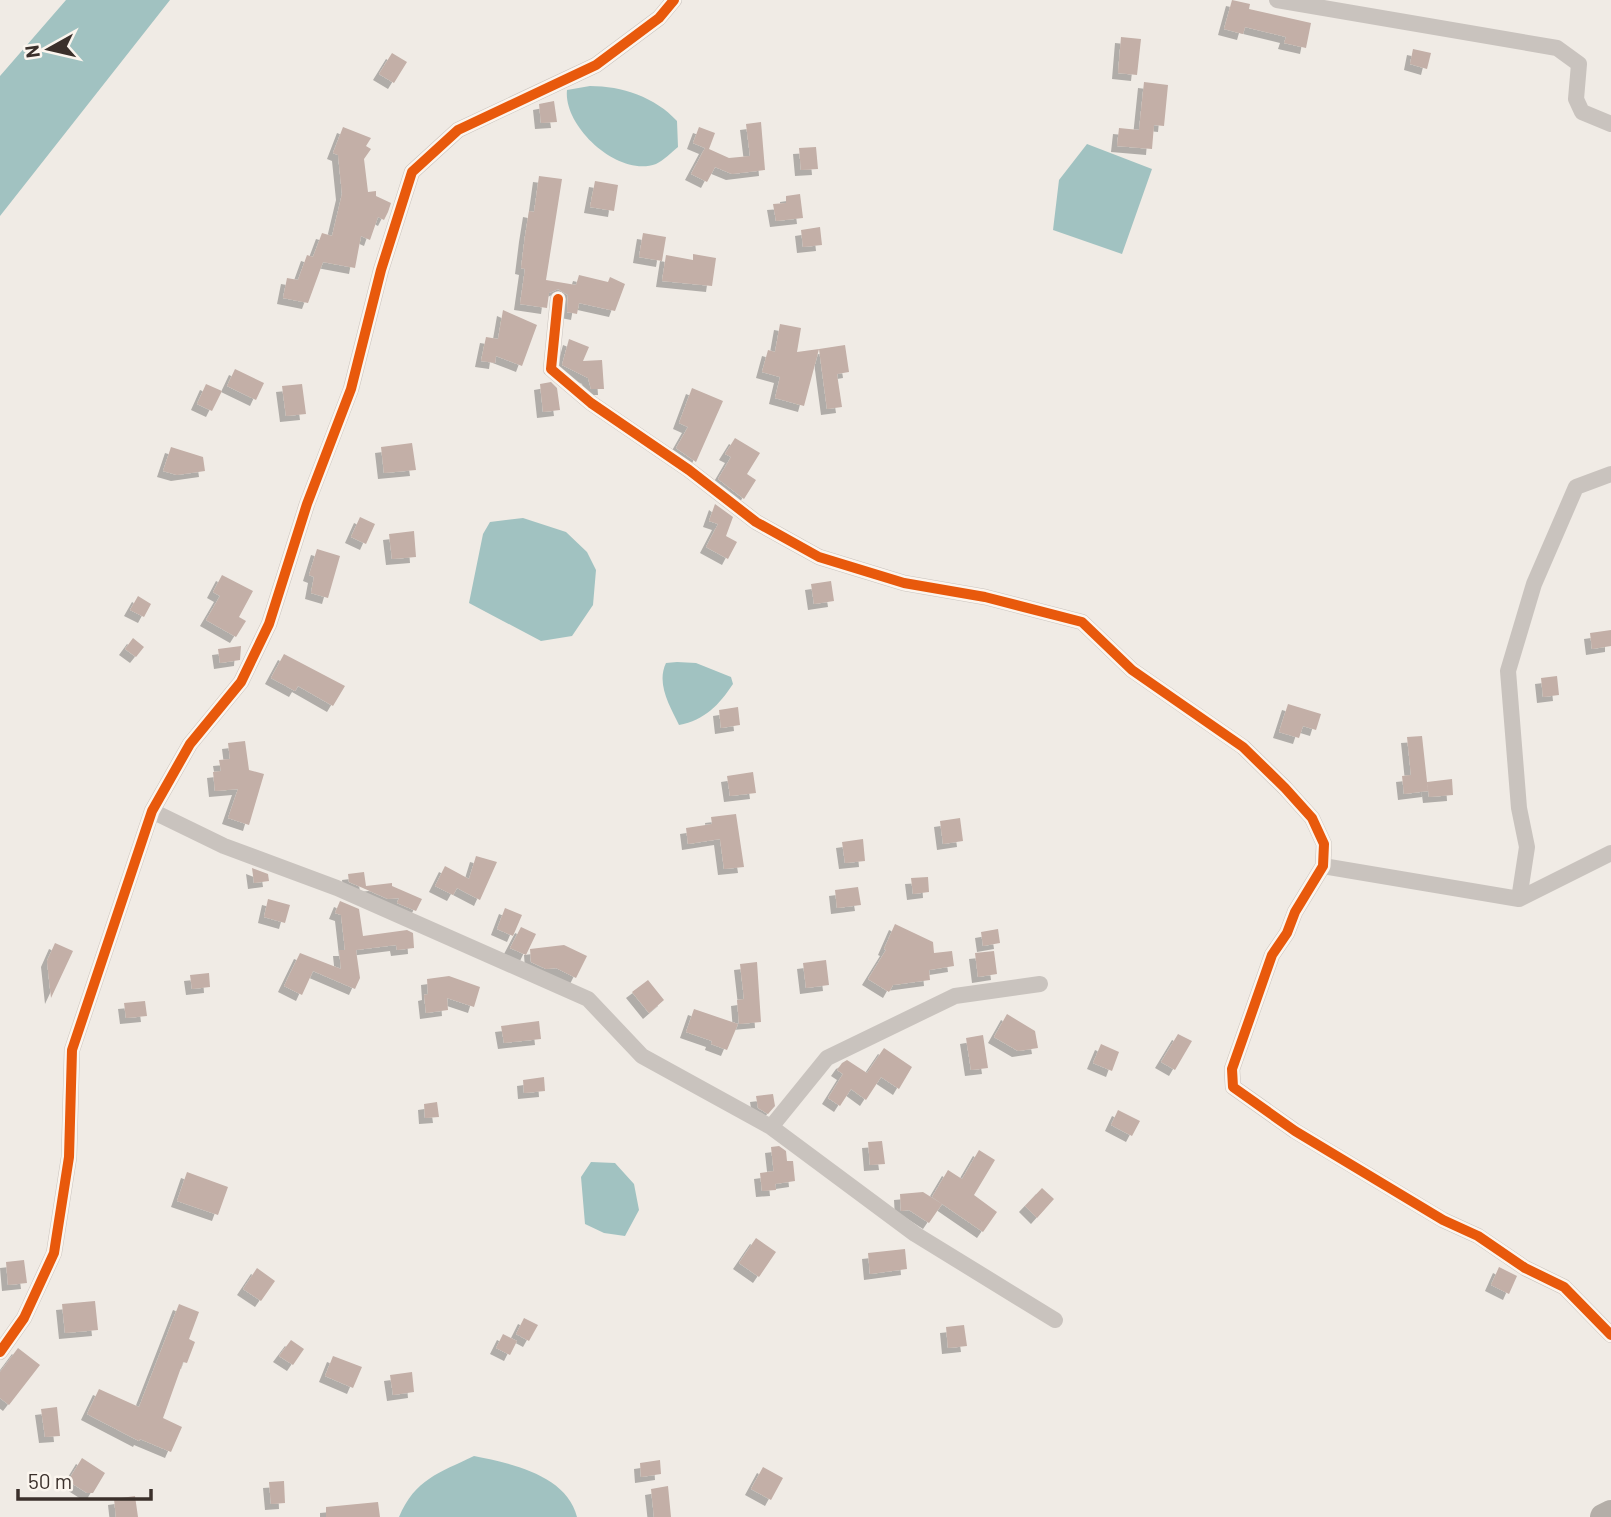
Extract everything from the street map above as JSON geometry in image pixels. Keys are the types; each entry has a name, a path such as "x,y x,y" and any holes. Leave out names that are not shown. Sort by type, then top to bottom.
{"highway":[{"path":"1603,1517 1611,1513"}],"street":[{"path":"0,1352 24,1318 54,1253 69,1157 72,1051 152,811 190,744 241,682 270,624 307,504 351,389 381,270 412,172 458,130 596,65 659,18 674,0"},
{"path":"1277,0 1557,48 1579,64 1576,99 1582,112 1611,124"},
{"path":"558,299 551,369 591,403 689,470 756,522 819,557 904,583 985,597 1082,622 1132,670 1244,747 1312,818 1324,844 1323,866 1294,912 1287,933 1272,956 1231,1069 1233,1087 1340,1158 1443,1220 1478,1236 1525,1268 1564,1287 1611,1335"},
{"path":"1519,898 1527,846 1519,808 1508,671 1534,584 1576,487 1611,474"},
{"path":"152,811 224,846 337,888 588,999 642,1056 771,1127 915,1234 1055,1320"},
{"path":"1323,866 1519,898 1611,853"},
{"path":"771,1127 827,1058 955,996 1040,984"}],"water":[{"path":"66,0 170,0 0,216 0,76"},
{"path":"590,86 637,94 659,105 677,121 678,147 659,163 641,166 626,164 596,146 574,119 568,104 567,90"},
{"path":"1087,144 1152,169 1122,254 1053,230 1059,180"},
{"path":"523,518 566,532 587,552 596,570 593,605 572,636 541,641 469,603 483,534 490,522"},
{"path":"666,663 696,663 731,677 733,684 710,710 688,723 679,725 663,687"},
{"path":"591,1162 615,1163 634,1184 639,1210 625,1236 604,1233 585,1224 581,1177"},
{"path":"474,1456 520,1467 550,1481 571,1503 577,1517 399,1517 405,1504 421,1485"}],"building":[{"path":"1232,0 1250,4 1249,9 1311,23 1306,48 1284,43 1286,37 1245,27 1243,34 1224,29"},
{"path":"1121,37 1141,39 1137,75 1118,73"},
{"path":"1413,49 1431,53 1427,69 1410,64"},
{"path":"392,53 407,62 394,83 379,74"},
{"path":"1144,82 1168,85 1164,126 1154,125 1152,149 1117,146 1119,128 1139,130"},
{"path":"554,101 557,122 541,123 539,104"},
{"path":"761,122 765,170 732,174 715,167 707,182 691,174 705,148 693,143 699,127 715,133 709,149 729,158 750,156 746,124"},
{"path":"343,127 371,138 366,146 371,149 364,159 368,192 376,191 376,196 391,203 388,212 384,220 378,217 370,240 361,236 355,268 323,262 308,303 283,298 287,278 298,280 307,255 313,257 322,233 332,236 342,194 338,155 333,153"},
{"path":"816,147 818,169 801,170 799,148"},
{"path":"539,176 562,179 546,280 576,285 579,275 608,282 610,277 625,284 615,311 579,303 577,314 567,312 568,295 558,289 549,293 547,308 520,304 525,269 521,268 525,236 529,211 534,212"},
{"path":"595,181 618,185 614,211 590,207"},
{"path":"800,194 803,218 776,221 773,204 786,203 786,196"},
{"path":"820,227 822,245 803,247 801,230"},
{"path":"643,233 666,237 662,261 639,257"},
{"path":"693,254 716,258 712,286 662,281 666,255 693,260"},
{"path":"503,310 537,325 522,366 496,356 495,363 481,361 486,337 498,339"},
{"path":"780,324 801,328 797,352 819,349 804,406 775,398 780,377 762,372 768,350 775,352"},
{"path":"569,339 589,347 583,361 602,360 604,389 591,389 588,378 562,365"},
{"path":"845,345 849,372 837,374 842,407 827,409 819,349"},
{"path":"235,369 264,383 256,400 227,386"},
{"path":"551,382 557,388 560,410 543,412 540,384"},
{"path":"206,384 222,391 212,411 197,404"},
{"path":"302,384 306,414 286,416 282,386"},
{"path":"692,388 723,401 696,462 676,448 688,427 679,423"},
{"path":"735,438 760,453 747,474 756,480 744,499 718,479 731,457 725,454"},
{"path":"412,443 416,470 384,473 381,447"},
{"path":"171,447 203,457 205,471 177,475 163,471"},
{"path":"715,504 733,517 726,536 737,542 728,559 706,547 718,524 709,521"},
{"path":"360,517 375,524 366,544 351,537"},
{"path":"414,531 416,557 392,559 389,534"},
{"path":"317,549 340,556 328,598 311,593 314,577 309,575"},
{"path":"222,575 253,591 239,617 246,621 236,637 206,620 220,596 213,592"},
{"path":"831,581 834,601 814,604 811,584"},
{"path":"138,596 151,604 144,617 130,610"},
{"path":"1611,630 1611,646 1592,649 1590,633"},
{"path":"133,638 144,647 136,657 125,649"},
{"path":"241,646 240,660 220,663 218,649"},
{"path":"284,654 345,686 333,706 298,686 295,691 271,678"},
{"path":"1557,676 1559,695 1543,697 1541,678"},
{"path":"1288,704 1321,714 1316,730 1303,726 1299,738 1279,732"},
{"path":"738,707 740,725 721,728 719,710"},
{"path":"1422,736 1428,791 1404,794 1402,776 1411,775 1407,737"},
{"path":"245,741 249,770 264,774 249,825 228,818 238,789 215,791 213,772 221,771 219,760 230,759 228,743"},
{"path":"753,772 756,793 730,796 727,776"},
{"path":"1452,779 1453,795 1429,797 1427,782"},
{"path":"736,814 744,867 724,869 720,839 688,844 686,828 712,824 711,817"},
{"path":"960,818 963,841 943,844 940,821"},
{"path":"863,839 865,861 845,863 842,842"},
{"path":"476,856 497,862 480,900 457,888 453,895 435,886 445,866 469,879"},
{"path":"252,868 268,874 269,881 254,883"},
{"path":"364,872 366,886 392,883 392,886 422,899 416,911 397,903 399,898 388,899 349,882 348,874"},
{"path":"928,877 929,892 913,894 911,878"},
{"path":"858,887 861,905 837,908 835,890"},
{"path":"268,899 290,905 285,923 264,917"},
{"path":"340,901 359,909 363,936 407,930 413,933 414,948 397,950 396,945 356,950 360,978 355,989 313,971 302,995 284,986 300,953 341,969 339,950 345,950 341,915 335,913"},
{"path":"505,908 522,915 513,936 497,929"},
{"path":"895,924 933,942 934,953 952,951 954,966 929,970 930,980 893,985 889,992 868,979 886,950 884,949"},
{"path":"521,927 536,934 526,955 510,948"},
{"path":"998,929 1000,943 983,946 981,932"},
{"path":"55,943 73,951 51,998 47,961"},
{"path":"564,945 587,956 576,978 556,968 546,969 531,962 530,949"},
{"path":"994,951 997,974 978,977 975,953"},
{"path":"826,960 829,985 806,988 803,963"},
{"path":"757,962 761,1022 739,1024 737,1000 744,999 740,964"},
{"path":"209,973 210,987 192,989 190,975"},
{"path":"449,976 480,987 474,1007 447,998 448,1010 426,1013 424,995 428,994 427,979"},
{"path":"648,980 664,1000 649,1013 632,992"},
{"path":"145,1001 147,1016 126,1018 124,1003"},
{"path":"694,1009 738,1024 727,1050 711,1044 712,1041 686,1032"},
{"path":"1007,1014 1035,1031 1038,1048 1018,1051 994,1037"},
{"path":"539,1021 541,1039 504,1043 501,1026"},
{"path":"1178,1034 1192,1041 1175,1070 1161,1062"},
{"path":"983,1035 988,1068 971,1070 966,1038"},
{"path":"1101,1044 1119,1052 1112,1071 1093,1063"},
{"path":"884,1048 912,1067 899,1089 881,1077 866,1100 851,1089 840,1106 828,1098 843,1074 837,1070 842,1063 847,1060 867,1073"},
{"path":"544,1077 545,1091 524,1093 523,1080"},
{"path":"773,1094 775,1106 768,1114 758,1108 756,1096"},
{"path":"437,1102 439,1117 425,1118 424,1104"},
{"path":"1118,1110 1140,1121 1132,1136 1111,1125"},
{"path":"882,1141 885,1164 870,1165 868,1142"},
{"path":"779,1146 786,1151 787,1161 793,1161 795,1181 775,1184 771,1147"},
{"path":"979,1150 995,1160 974,1195 997,1212 983,1232 932,1197 948,1170 962,1179"},
{"path":"774,1171 776,1190 762,1191 760,1173"},
{"path":"187,1172 228,1187 218,1215 177,1201"},
{"path":"1042,1188 1054,1199 1037,1218 1025,1206"},
{"path":"923,1192 942,1204 929,1223 909,1210 901,1211 900,1194"},
{"path":"756,1238 776,1252 759,1277 739,1263"},
{"path":"905,1249 907,1269 870,1274 868,1253"},
{"path":"24,1260 27,1283 8,1285 6,1262"},
{"path":"1499,1267 1517,1276 1509,1294 1491,1285"},
{"path":"257,1268 275,1281 261,1301 243,1289"},
{"path":"95,1301 98,1330 65,1333 62,1304"},
{"path":"179,1304 199,1312 189,1339 195,1342 187,1363 183,1362 163,1418 182,1427 171,1452 140,1439 139,1441 87,1414 99,1389 139,1407"},
{"path":"524,1318 538,1325 529,1341 516,1334"},
{"path":"964,1325 967,1346 948,1348 946,1327"},
{"path":"503,1334 517,1341 510,1355 496,1348"},
{"path":"291,1340 304,1349 293,1365 279,1356"},
{"path":"18,1348 40,1365 9,1405 0,1398 0,1372"},
{"path":"333,1356 362,1367 353,1388 325,1376"},
{"path":"412,1372 414,1392 393,1395 390,1375"},
{"path":"57,1407 60,1436 45,1437 41,1409"},
{"path":"82,1458 105,1473 93,1493 87,1493 68,1481"},
{"path":"660,1460 661,1474 641,1477 640,1463"},
{"path":"763,1467 783,1478 771,1500 751,1489"},
{"path":"284,1481 285,1503 271,1504 269,1482"},
{"path":"668,1486 671,1517 654,1517 651,1489"},
{"path":"135,1496 138,1517 116,1517 114,1499"},
{"path":"378,1502 380,1517 326,1517 326,1507"}],"cycle path":[{"path":"0,1352 24,1318 54,1253 69,1157 72,1050 152,811 190,744 241,682 269,624 307,504 351,389 381,270 412,172 458,130 596,65 659,18 674,0"},
{"path":"558,299 551,369 591,403 689,470 756,522 819,557 904,583 985,597 1082,622 1132,670 1243,747 1285,788 1312,818 1324,844 1323,866 1272,955 1232,1069 1233,1087 1295,1131 1443,1220 1478,1236 1525,1268 1564,1287 1611,1335"}]}
